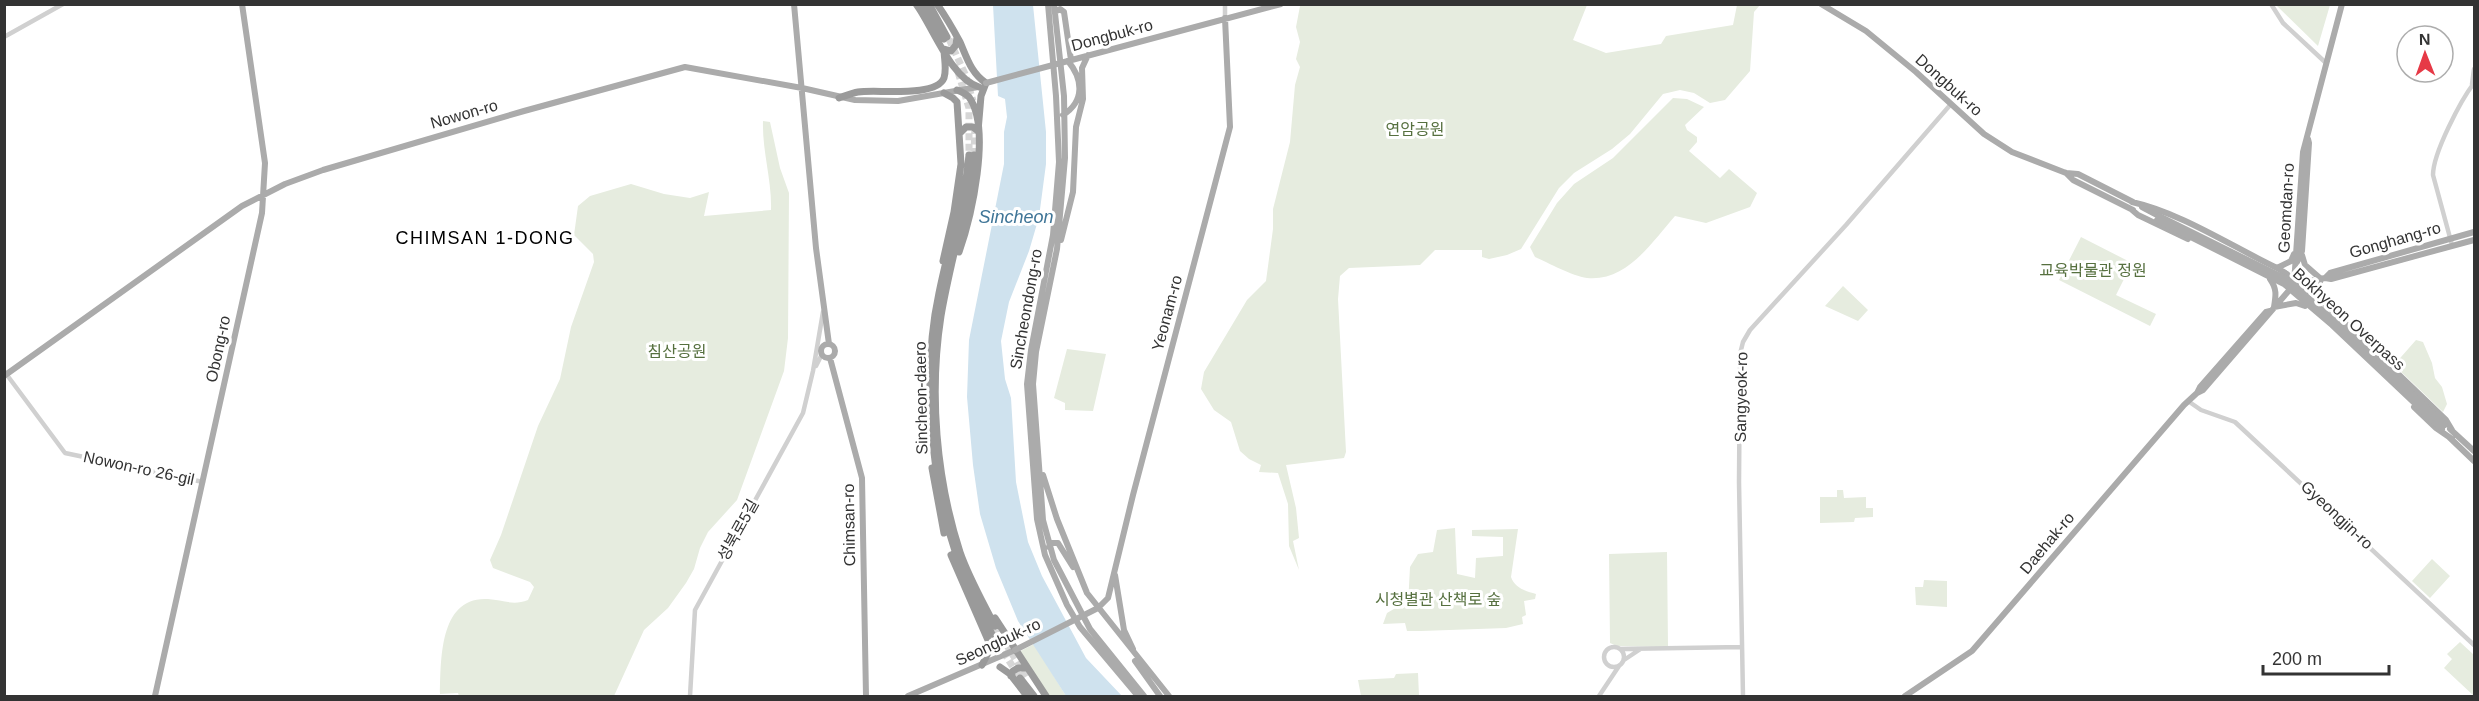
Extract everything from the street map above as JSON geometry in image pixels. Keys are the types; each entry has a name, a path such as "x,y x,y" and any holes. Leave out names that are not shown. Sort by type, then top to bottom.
{"highway":[{"path":"916,4 961,75 971,84 982,85"},
{"path":"922,4 946,39 929,4"},
{"path":"937,4 982,85 974,199 966,234 949,280"},
{"path":"944,49 951,51 956,45 957,37"},
{"path":"839,98 859,92 895,93 938,86 944,79 944,49"},
{"path":"957,90 968,95 978,131"},
{"path":"938,294 961,164 957,102 944,93"},
{"path":"960,133 966,127 973,127 978,131"},
{"name":"Sincheon-daero","path":"988,633 950,536 936,468 932,429 932,356 938,294 972,155 968,198 941,315 937,350 938,423 946,497 958,545 967,569 998,627 1046,696"},
{"path":"988,633 992,637 996,636 1000,632 998,627"},
{"path":"982,665 990,649 988,633"},
{"path":"999,667 1011,676 1027,696"},
{"path":"1011,676 1012,671 1026,668"},
{"path":"1034,696 1024,678 1040,696"}],"main road":[{"name":"Obong-ro","path":"155,696 262,213 265,163 242,4"},
{"path":"794,4 824,306 829,344 835,350 831,358 825,358 822,348 829,344"},
{"name":"Sincheondong-ro","path":"1048,4 1061,115 1064,181 1057,249 1034,370 1034,402 1043,520 1048,547 1060,575 1090,630 1144,696"},
{"name":"Sincheondong-ro","path":"1054,4 1064,96 1055,217 1027,384 1037,519 1045,555 1067,605 1080,627 1138,696"},
{"path":"1066,4 1071,60"},
{"name":"Dongbuk-ro","path":"982,85 1281,4"},
{"name":"Dongbuk-ro","path":"1821,4 1866,31 1984,134 2012,152 2066,173 2073,180 2158,218"},
{"name":"Geomdan-ro","path":"2294,284 2299,251 2308,139 2342,4"},
{"path":"1054,12 1060,9 1064,12 1071,60 1077,75 1078,96 1075,104 1061,115"},
{"name":"Yeonam-ro","path":"1098,608 1108,597 1230,127 1225,18"},
{"path":"1057,249 1065,230 1073,192 1076,127 1083,99 1082,68 1088,55"},
{"name":"Nowon-ro","path":"5,374 242,206 263,195 323,170 535,107 685,67 801,88 839,98 898,101 982,85"},
{"path":"1064,96 1075,104"},
{"path":"2131,205 2162,212 2287,274 2294,284 2298,300 2328,325 2436,428 2452,439 2475,461"},
{"path":"2131,205 2138,215 2283,286 2294,284 2319,298 2446,420 2452,430 2475,451"},
{"name":"Bokhyeon Overpass","path":"2158,218 2286,279 2335,321 2443,427"},
{"name":"Gonghang-ro","path":"2294,284 2323,278 2331,279 2452,242 2475,232"},
{"name":"Gonghang-ro","path":"2452,242 2475,240"},
{"path":"2277,268 2291,261 2299,251 2305,265 2323,278 2316,294 2319,298"},
{"path":"2261,275 2272,275 2274,271 2268,264"},
{"path":"2270,279 2275,287 2276,295 2272,309 2296,303 2305,306"},
{"name":"Daehak-ro","path":"1905,696 1972,651 2188,401 2203,390 2294,284"},
{"path":"2328,325 2324,315 2328,313 2342,320"},
{"name":"Chimsan-ro","path":"831,358 862,478 866,696"},
{"path":"2443,427 2452,430"},
{"path":"2443,427 2452,439"},
{"path":"1038,460 1050,502 1081,581"},
{"path":"1048,547 1050,543 1058,543 1098,608 1169,696"},
{"path":"1114,571 1124,630 1136,657"},
{"name":"Seongbuk-ro","path":"908,696 1015,650 1098,608"},
{"path":"1120,638 1149,684 1160,696"}],"street":[{"path":"4,37 63,4"},
{"path":"1225,4 1225,18"},
{"path":"2271,4 2283,23 2326,63"},
{"path":"2452,242 2433,167 2441,145 2473,85 2475,69"},
{"name":"Sangyeok-ro","path":"1743,696 1739,482 1740,354 1743,342 1750,330 1846,225 1951,104"},
{"path":"813,371 824,306"},
{"path":"813,371 822,354"},
{"name":"성북로5길","path":"690,696 695,610 802,413 813,371"},
{"name":"Nowon-ro 26-gil","path":"5,374 65,453 203,482"},
{"name":"Gyeongjin-ro","path":"2188,401 2201,410 2235,422 2475,645"},
{"path":"1611,677 1605,660 1606,651 1613,647 1641,650 1742,647"},
{"path":"1620,649 1624,654 1624,660"},
{"path":"1599,696 1624,660 1641,650"},
{"path":"1608,664 1613,667 1619,666"}],"green space":[{"name":"연암공원","path":"1305,4 1587,5 1573,40 1606,53 1661,44 1666,36 1733,25 1737,5 1760,5 1754,12 1750,71 1725,100 1710,103 1694,93 1680,90 1663,94 1630,134 1612,149 1574,173 1559,188 1521,249 1489,259 1482,257 1482,250 1435,250 1420,265 1349,268 1340,276 1338,299 1346,452 1344,458 1286,465 1296,508 1299,538 1293,541 1299,570 1289,546 1288,504 1278,473 1259,472 1261,465 1240,451 1231,422 1214,410 1201,389 1204,372 1247,300 1266,281 1273,229 1273,209 1290,142 1295,85 1300,67 1296,59 1300,42 1296,27 1300,6"},
{"path":"2276,5 2330,5 2318,46"},
{"path":"1673,98 1687,99 1704,107 1685,125 1687,130 1697,137 1697,142 1689,151 1720,178 1729,169 1757,193 1750,207 1706,223 1675,216 1637,258 1614,274 1601,278 1581,277 1535,257 1530,247 1557,203 1574,184 1613,158"},
{"name":"침산공원","path":"763,121 770,122 780,168 789,193 788,338 784,371 737,500 708,532 700,548 694,569 686,583 668,608 644,630 614,696 440,694 441,664 446,633 460,608 472,601 488,599 513,603 523,602 528,600 534,587 530,582 493,568 490,560 501,535 538,426 560,379 571,327 594,262 593,254 574,235 578,206 590,196 631,184 664,194 690,198 709,192 704,216 771,210"},
{"name":"교육박물관 정원","path":"2081,237 2132,263 2116,295 2156,314 2150,326 2059,280"},
{"path":"1843,286 1868,310 1858,321 1825,306"},
{"path":"2416,340 2423,342 2432,363 2435,378 2442,387 2447,404 2443,412 2394,365"},
{"path":"1067,349 1106,354 1093,411 1065,410 1065,403 1054,398"},
{"path":"1837,490 1843,490 1844,498 1866,497 1866,508 1873,508 1873,517 1855,518 1854,522 1820,523 1820,497 1837,497"},
{"name":"시청별관 산책로 숲","path":"1455,528 1457,574 1475,578 1476,558 1503,556 1503,537 1472,536 1472,530 1518,529 1511,577 1518,586 1536,594 1535,599 1524,601 1526,615 1522,617 1523,624 1506,628 1407,631 1405,623 1383,624 1387,613 1399,606 1402,609 1408,605 1410,567 1418,554 1433,552 1437,530"},
{"path":"1667,552 1668,647 1617,646 1610,643 1609,554"},
{"path":"2432,559 2450,576 2430,598 2412,581"},
{"path":"1924,580 1947,581 1947,607 1916,605 1915,587 1923,587"},
{"path":"2460,642 2474,655 2474,696 2444,668 2452,659 2447,654"},
{"path":"1034,644 1066,696 1048,696 1017,653"},
{"path":"1418,673 1419,696 1361,696 1358,680 1394,678 1396,674"}],"water":[{"name":"Sincheon","path":"993,5 1033,5 1046,132 1046,164 1039,217 1029,251 1009,302 1001,341 1005,379 1011,398 1016,482 1028,542 1042,576 1086,658 1122,696 1066,696 1018,621 996,568 980,514 967,397 969,340 1004,164 1004,132 1007,117 1005,99 998,96"}],"tunnel":[{"path":"949,39 965,74 973,101"},
{"path":"958,72 969,108 969,155"},
{"path":"974,155 975,124"},
{"path":"995,626 1027,678"},
{"path":"992,634 1020,678"}],"district":[{"name":"CHIMSAN 1-DONG","path":"485,238"}]}
